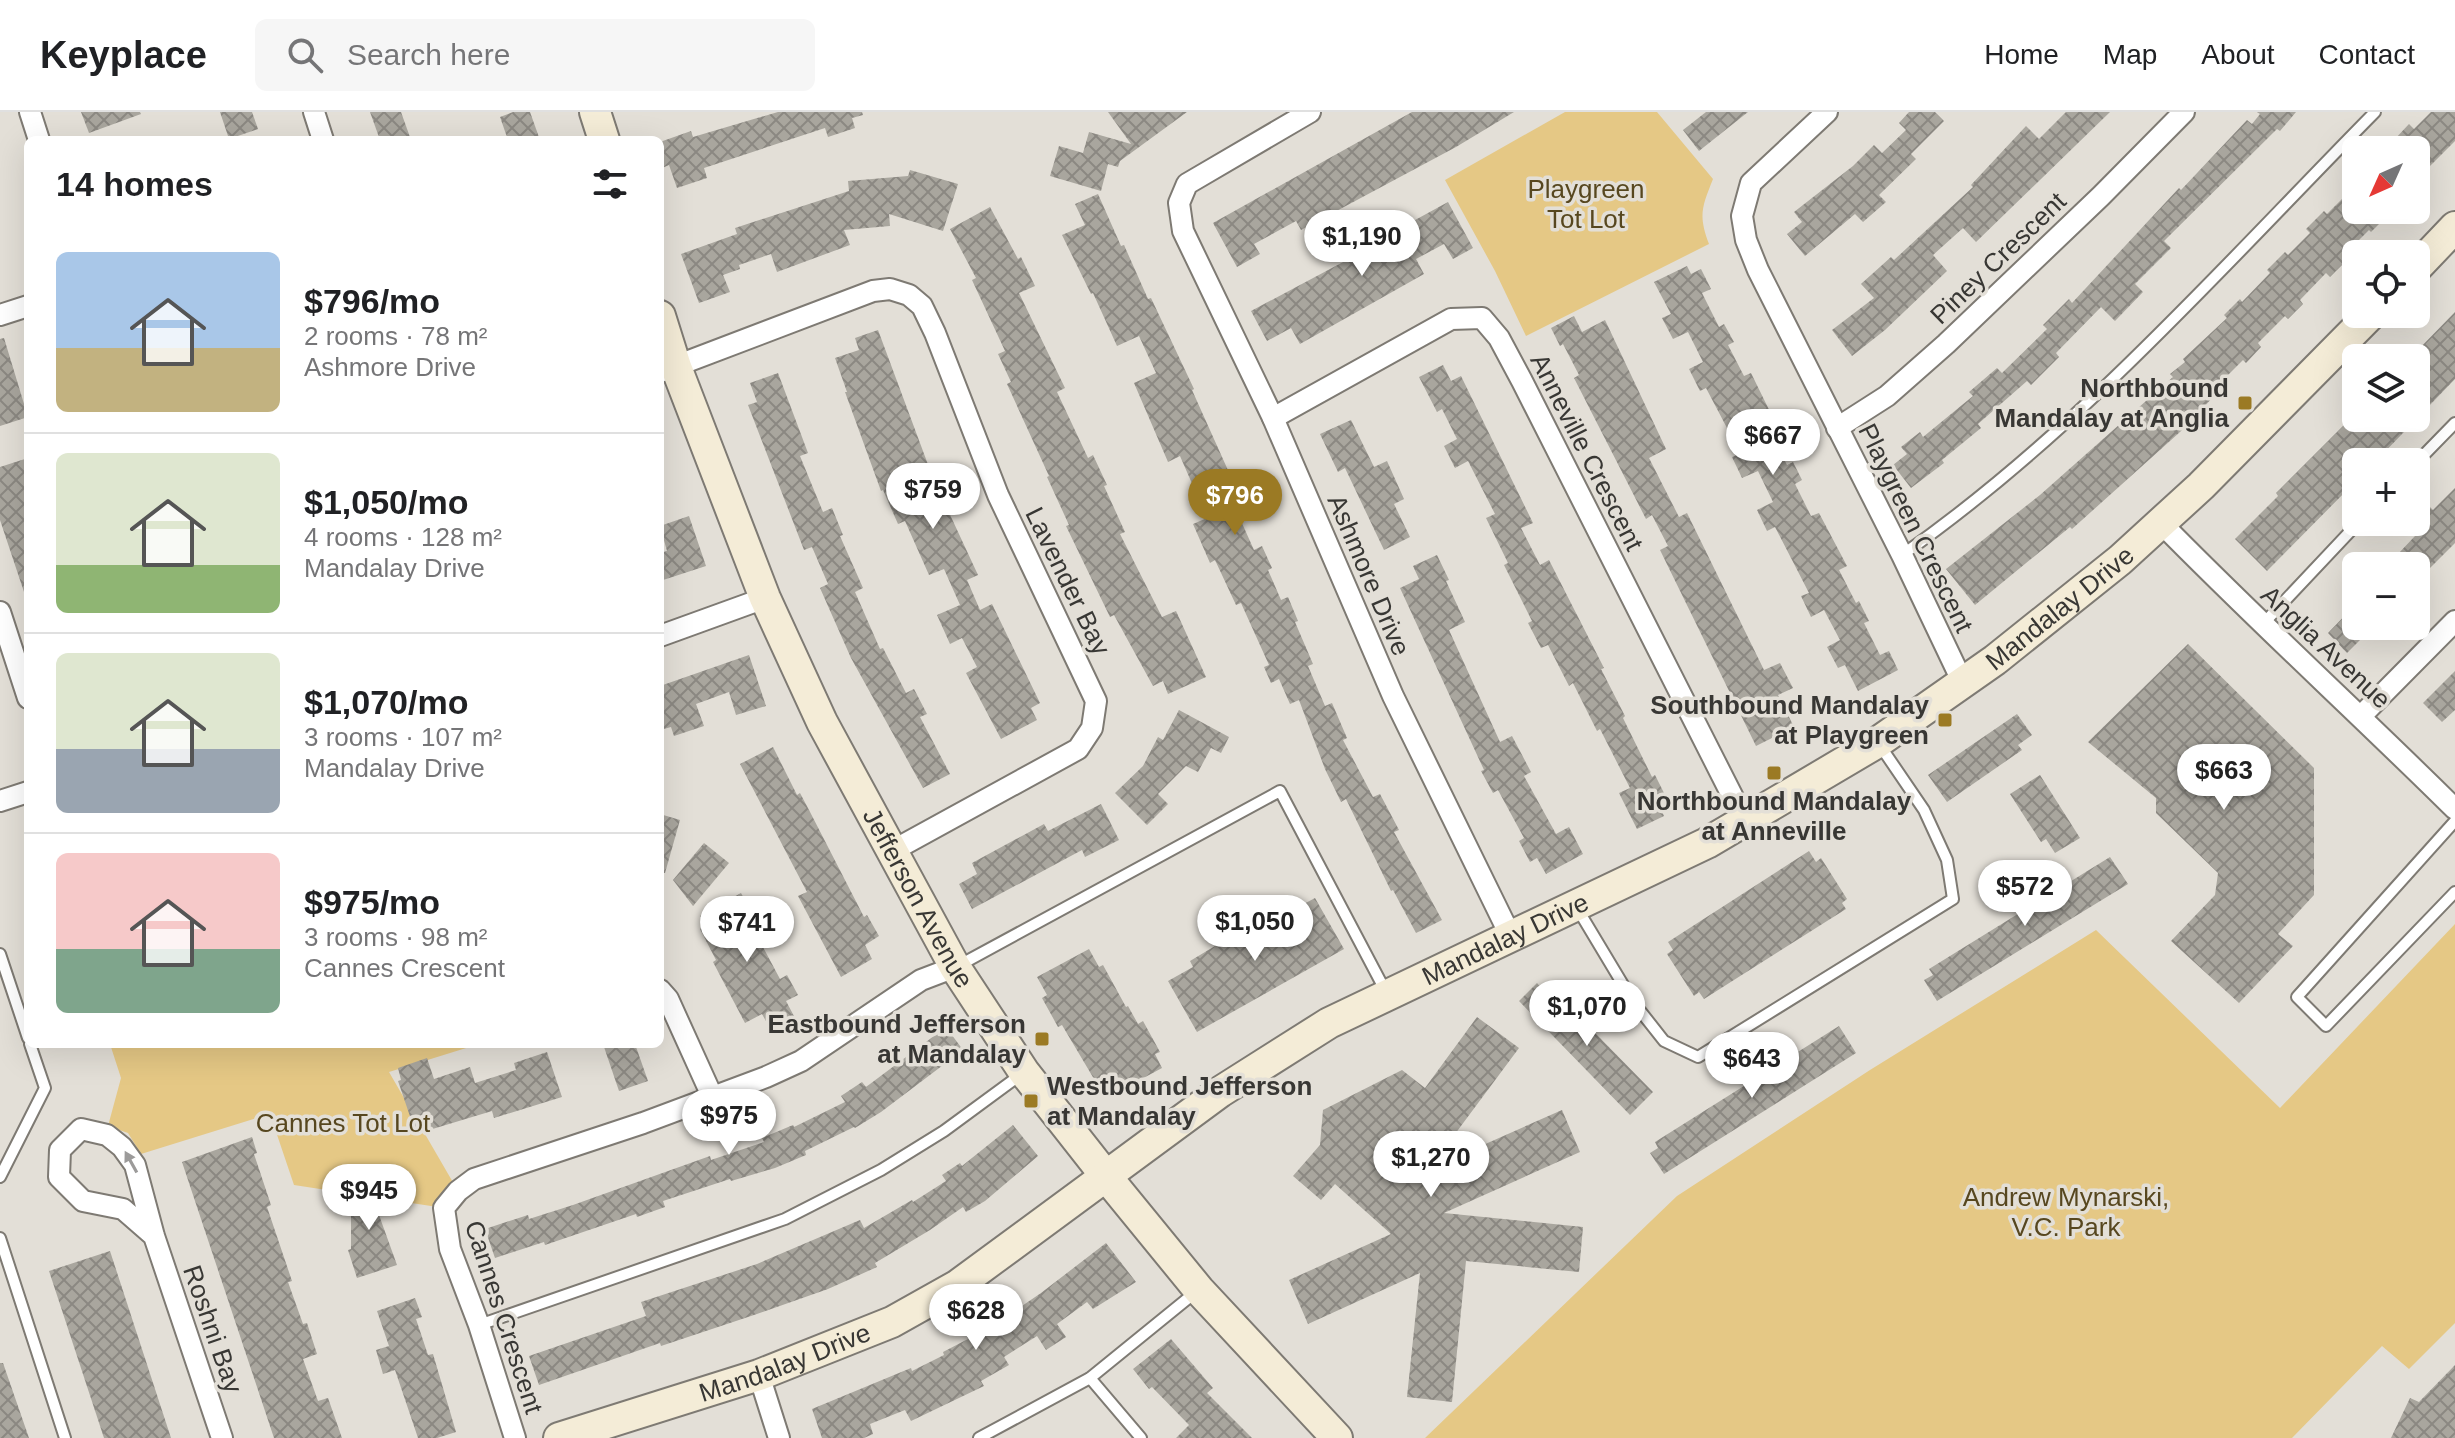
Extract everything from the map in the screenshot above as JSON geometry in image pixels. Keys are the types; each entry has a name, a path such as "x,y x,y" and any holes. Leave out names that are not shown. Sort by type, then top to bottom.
{"street":[{"path":"30,112 38,136"},
{"path":"314,112 322,136"},
{"path":"596,112 603,136"},
{"name":"Ashmore Drive","path":"1310,112 1187,184 1179,203 1183,231 1273,418 1393,696 1511,937"},
{"name":"Playgreen Crescent","path":"1827,112 1751,183 1742,216 1746,240 1758,270 1963,683"},
{"name":"Piney Crescent","path":"1837,428 1887,396 1946,344 2184,112"},
{"path":"2430,253 2455,227"},
{"name":"Lavender Bay","path":"668,370 873,291 890,289 909,295 922,306 935,333 998,495 1096,701 1092,728 1078,749 892,851"},
{"path":"0,315 24,307"},
{"name":"Anneville Crescent","path":"1273,418 1451,319 1482,318 1499,338 1522,381 1746,823"},
{"name":"Mandalay Drive","path":"559,1438 759,1375 892,1322 958,1285 1249,1072 1329,1023 1577,908 1746,823 1878,742 2050,618 2161,523 2357,328"},
{"name":"Jefferson Avenue","path":"664,343 668,370 765,598 822,722 955,967 1024,1072 1105,1175 1199,1290 1337,1438"},
{"name":"Anglia Avenue","path":"2161,523 2262,625 2361,716 2455,809"},
{"path":"664,635 765,598"},
{"path":"0,612 24,686"},
{"path":"2361,716 2455,621"},
{"path":"0,801 24,793"},
{"name":"Cannes Crescent","path":"515,1438 479,1325 450,1249 444,1208 458,1191 474,1179 643,1123 766,1077 801,1061 921,980 955,967"},
{"path":"664,994 712,1096"},
{"name":"Roshni Bay","path":"154,1236 123,1209 83,1201 59,1177 60,1150 81,1129 107,1135 122,1147 135,1165 154,1236 222,1438"},
{"path":"759,1375 779,1438"}],"lane":[{"path":"1902,555 1958,516 2097,394 2375,112"},
{"path":"2430,449 2455,423"},
{"path":"2262,625 2346,536"},
{"path":"1577,908 1634,1003 1664,1041 1698,1057 1953,899 1947,860 1924,810 1878,742"},
{"path":"955,967 1280,791 1387,994"},
{"path":"2455,821 2297,997 2326,1026 2455,892"},
{"path":"0,954 24,1026"},
{"path":"0,1177 45,1088 31,1048"},
{"path":"479,1325 785,1219 881,1170 931,1139 1024,1072"},
{"path":"0,1238 65,1438"},
{"path":"979,1438 1090,1378 1199,1290"},
{"path":"1090,1378 1141,1438"}],"green space":[{"name":"Playgreen Tot Lot","path":"1565,112 1657,112 1713,179 1703,211 1703,226 1709,244 1526,336 1495,271 1445,180"},
{"name":"Andrew Mynarski, V.C. Park","path":"2455,924 2455,1323 2409,1369 2382,1346 2292,1438 1425,1438 1677,1196 1870,1070 2096,930 2280,1108"},
{"name":"Cannes Tot Lot","path":"111,1048 466,1048 389,1072 458,1191 444,1208 294,1185 270,1114 141,1154 128,1133 108,1126 121,1078"}],"building":[{"path":"81,112 140,112 141,114 89,133"},
{"path":"220,112 252,112 258,129 228,136"},
{"path":"370,112 401,112 410,136 379,136"},
{"path":"513,112 530,112 539,136 507,136 500,117"},
{"path":"778,112 862,112 863,115 852,118 855,128 828,137 825,128 704,168 707,178 677,188 669,165 664,167 664,141 691,131 693,137"},
{"path":"1108,112 1187,112 1120,161 1118,167 1108,164 1101,191 1050,176 1059,146 1083,153 1089,132 1131,144"},
{"path":"1412,112 1514,112 1456,147 1301,230 1296,221 1254,244 1260,254 1237,267 1213,223"},
{"path":"1706,112 1748,112 1699,151 1683,130"},
{"path":"1909,112 1935,112 1944,121 1911,154 1916,159 1879,195 1886,202 1863,222 1855,214 1805,256 1787,234 1802,222 1794,212 1853,166 1874,145 1882,153 1906,130 1899,123"},
{"path":"2066,112 2110,112 1976,242 1963,228 1933,255 1947,271 1885,330 1852,356 1832,330 1874,298 1861,284 1891,257 1894,260 1973,187 1971,185 2026,126 2039,139"},
{"path":"2257,112 2296,112 2280,131 2277,129 2164,241 2171,248 2135,284 2143,292 2115,321 2101,307 2056,353 2059,357 2031,385 2027,381 1978,424 1981,428 1942,460 1944,463 1911,488 1893,465 1907,454 1901,447 1920,432 1923,437 1973,396 1969,392 1997,368 2002,373 2047,329 2043,325 2069,299 2072,303 2247,120 2252,124 2260,114"},
{"path":"2431,112 2455,112 2455,141 2430,166 2430,136 2398,136 2409,124 2414,129"},
{"path":"910,170 958,184 943,231 889,214 890,226 844,230 850,245 777,272 771,254 739,265 740,269 723,275 730,292 699,303 681,254 737,234 735,228 849,191 848,181 908,176"},
{"path":"1098,194 1194,389 1249,517 1241,521 1254,550 1262,546 1281,600 1288,597 1313,664 1308,666 1325,706 1332,703 1347,738 1343,740 1373,797 1380,794 1399,830 1394,832 1442,920 1416,933 1391,891 1346,799 1341,802 1299,700 1290,704 1279,679 1271,683 1264,667 1269,665 1241,603 1236,605 1215,560 1210,563 1193,524 1207,518 1180,456 1168,462 1134,383 1156,373 1139,336 1117,346 1062,235 1085,225 1075,204"},
{"path":"2342,199 2342,224 2379,224 2359,240 2342,240 2342,265 2330,277 2326,273 2300,300 2303,304 2288,319 2285,316 2258,343 2261,347 2216,387 2219,390 2190,423 2072,529 2070,527 1975,605 1946,569 2040,495 2173,377 2170,374 2185,362 2183,359 2227,318 2224,315 2240,299 2242,302 2285,252 2288,255 2310,233 2306,229 2324,211 2327,214"},
{"path":"1448,202 1473,248 1453,259 1444,244 1416,259 1424,274 1300,344 1291,328 1267,341 1251,311 1407,228 1406,225"},
{"path":"990,207 1035,286 1019,293 1065,388 1057,392 1088,458 1093,455 1107,485 1104,486 1125,532 1120,534 1162,617 1176,611 1206,677 1168,694 1163,681 1153,686 1114,615 1110,617 1066,526 1069,525 1049,476 1007,384 1011,382 998,354 1005,351 972,280 976,278 950,229"},
{"path":"1687,266 1691,274 1701,269 1711,289 1702,293 1719,327 1724,324 1734,342 1728,345 1744,376 1751,373 1778,428 1770,432 1787,465 1793,462 1802,480 1795,484 1811,516 1819,513 1847,566 1839,570 1869,621 1864,623 1880,655 1889,651 1898,670 1858,691 1845,665 1838,668 1827,647 1840,640 1824,610 1811,617 1801,596 1809,593 1775,527 1767,531 1757,510 1773,502 1758,471 1742,478 1732,457 1739,454 1727,428 1706,388 1700,391 1689,369 1703,362 1688,332 1673,339 1662,318 1671,314 1654,282"},
{"path":"2455,312 2455,379 2430,405 2430,344 2424,344"},
{"path":"1574,316 1582,332 1605,320 1666,449 1649,458 1679,517 1687,513 1764,670 1780,663 1793,688 1778,695 1794,727 1756,746 1660,550 1668,546 1652,515 1646,519 1574,378 1579,375 1551,328"},
{"path":"878,330 933,478 978,575 967,580 980,610 992,604 1040,703 1031,708 1037,720 1001,739 966,673 977,667 962,638 950,644 937,615 960,605 944,569 929,575 905,521 898,524 881,491 845,392 835,358 859,350 855,338"},
{"path":"4,338 24,404 24,418 0,426 0,339"},
{"path":"1443,365 1451,381 1461,376 1533,523 1521,528 1540,565 1549,560 1604,668 1601,669 1652,777 1655,775 1666,797 1657,801 1664,816 1637,829 1619,793 1630,788 1600,729 1597,731 1573,683 1569,686 1548,645 1541,648 1528,623 1532,621 1504,565 1508,563 1486,518 1495,514 1468,461 1455,468 1444,446 1457,439 1442,409 1437,412 1419,377"},
{"path":"778,373 808,453 800,456 823,512 832,508 843,535 840,536 863,588 855,592 880,649 883,648 906,693 914,689 927,714 920,717 950,774 923,788 851,658 820,588 828,584 812,547 804,550 748,405 757,402 750,383"},
{"path":"1351,420 1374,467 1387,461 1404,499 1394,504 1410,537 1384,550 1345,468 1338,472 1320,434"},
{"path":"2342,427 2342,432 2404,432 2388,448 2342,448 2342,495 2267,571 2235,539 2278,496 2276,493"},
{"path":"24,459 24,592 0,520 0,467"},
{"path":"2455,488 2455,543 2430,568 2430,552 2400,552 2415,536 2430,536 2430,507 2433,510"},
{"path":"689,516 706,566 664,580 664,552 667,551 664,525"},
{"path":"1437,555 1465,622 1449,630 1500,742 1512,736 1531,772 1524,776 1556,834 1569,827 1583,854 1546,874 1537,858 1530,862 1519,841 1524,838 1498,790 1493,793 1481,771 1484,770 1400,588 1419,579 1413,566"},
{"path":"2342,618 2342,640 2360,640 2347,653 2328,633"},
{"path":"2188,644 2314,768 2314,895 2278,934 2293,946 2239,1003 2171,941 2215,895 2218,873 2156,813 2156,798 2088,742"},
{"path":"749,655 766,706 736,715 729,692 696,704 704,726 674,736 671,727 664,729 664,685"},
{"path":"2455,671 2455,710 2442,722 2423,703"},
{"path":"1179,710 1229,737 1221,753 1211,748 1198,772 1186,766 1158,794 1168,804 1147,825 1115,793 1143,766 1158,737 1163,740"},
{"path":"2017,714 2032,735 2018,745 2022,750 1947,802 1928,775"},
{"path":"773,747 864,917 867,915 879,936 865,945 872,959 841,977 798,896 807,892 740,764"},
{"path":"2040,775 2080,838 2055,853 2046,839 2041,842 2010,794"},
{"path":"1101,804 1119,840 1085,857 1082,850 972,909 959,884 977,874 972,863 1044,824 1048,831"},
{"path":"664,815 680,820 664,873"},
{"path":"704,843 729,863 693,906 673,880"},
{"path":"1809,851 1816,862 1821,858 1847,899 1842,903 1846,909 1704,999 1699,992 1694,996 1667,954 1673,950 1668,942"},
{"path":"2110,857 2128,884 1937,1001 1924,980 1933,975 1929,969"},
{"path":"741,893 761,929 755,932 780,979 787,975 798,995 786,1001 795,1018 771,1030 762,1014 745,1023 713,962 716,960 700,929 706,925 700,916"},
{"path":"1315,898 1344,949 1197,1032 1168,981 1193,967 1190,961 1215,946 1288,906 1291,911"},
{"path":"1089,949 1099,967 1103,965 1138,1024 1143,1021 1160,1052 1155,1054 1162,1068 1110,1096 1102,1081 1097,1084 1062,1025 1058,1027 1042,998 1047,995 1037,977"},
{"path":"1537,983 1543,990 1548,985 1653,1092 1630,1115 1519,1001"},
{"path":"1477,1017 1519,1048 1429,1169 1562,1110 1580,1152 1444,1213 1583,1227 1579,1272 1466,1261 1452,1402 1407,1397 1420,1273 1308,1324 1289,1280 1391,1234 1335,1184 1321,1200 1293,1176 1320,1145 1323,1110 1402,1070 1425,1088"},
{"path":"1839,1026 1856,1053 1664,1174 1650,1153 1658,1148 1655,1142"},
{"path":"946,1027 963,1050 881,1112 805,1151 806,1155 775,1168 663,1201 665,1207 637,1217 636,1214 545,1245 544,1242 495,1258 485,1229 528,1215 529,1219 710,1156 711,1160 764,1142 762,1138 794,1127 845,1102 841,1096 862,1082 866,1087"},
{"path":"604,1048 636,1048 648,1081 619,1091"},
{"path":"547,1052 562,1097 494,1118 492,1111 416,1134 398,1081 401,1080 398,1068 427,1058 434,1079 470,1067 475,1083 516,1070 514,1063"},
{"path":"1013,1125 1038,1156 985,1201 966,1212 963,1207 875,1263 877,1267 828,1289 754,1315 661,1346 660,1343 539,1385 529,1356 646,1316 641,1302 757,1264 860,1220 864,1228 946,1181 942,1175 960,1163 962,1166"},
{"path":"252,1137 257,1153 254,1154 271,1205 267,1207 292,1281 288,1282 317,1354 303,1359 318,1401 328,1398 342,1438 274,1438 182,1162"},
{"path":"351,1188 385,1188 386,1215 379,1215 397,1265 357,1278 348,1250 351,1249"},
{"path":"1106,1243 1136,1282 1093,1309 1087,1302 1057,1324 1066,1337 1046,1350 1037,1336 1004,1357 1009,1365 981,1381 984,1386 911,1421 905,1410 870,1424 873,1434 864,1438 822,1438 812,1409 911,1368 912,1371 944,1355 943,1352 968,1339 1011,1308 1013,1312 1041,1293"},
{"path":"110,1251 171,1438 104,1438 49,1271"},
{"path":"415,1298 422,1317 416,1319 428,1355 433,1354 456,1432 437,1438 418,1438 395,1370 383,1374 376,1350 389,1346 377,1311"},
{"path":"1171,1339 1213,1388 1207,1393 1252,1438 1176,1438 1189,1425 1152,1387 1149,1389 1133,1369"},
{"path":"0,1363 3,1363 29,1438 0,1438"},
{"path":"2455,1365 2455,1438 2391,1438 2410,1398 2419,1402"}],"place":[{"name":"Northbound Mandalay at Anglia","path":"2245,403"},
{"name":"Southbound Mandalay at Playgreen","path":"1945,720"},
{"name":"Northbound Mandalay at Anneville","path":"1774,773"},
{"name":"Eastbound Jefferson at Mandalay","path":"1042,1039"},
{"name":"Westbound Jefferson at Mandalay","path":"1031,1101"}]}
